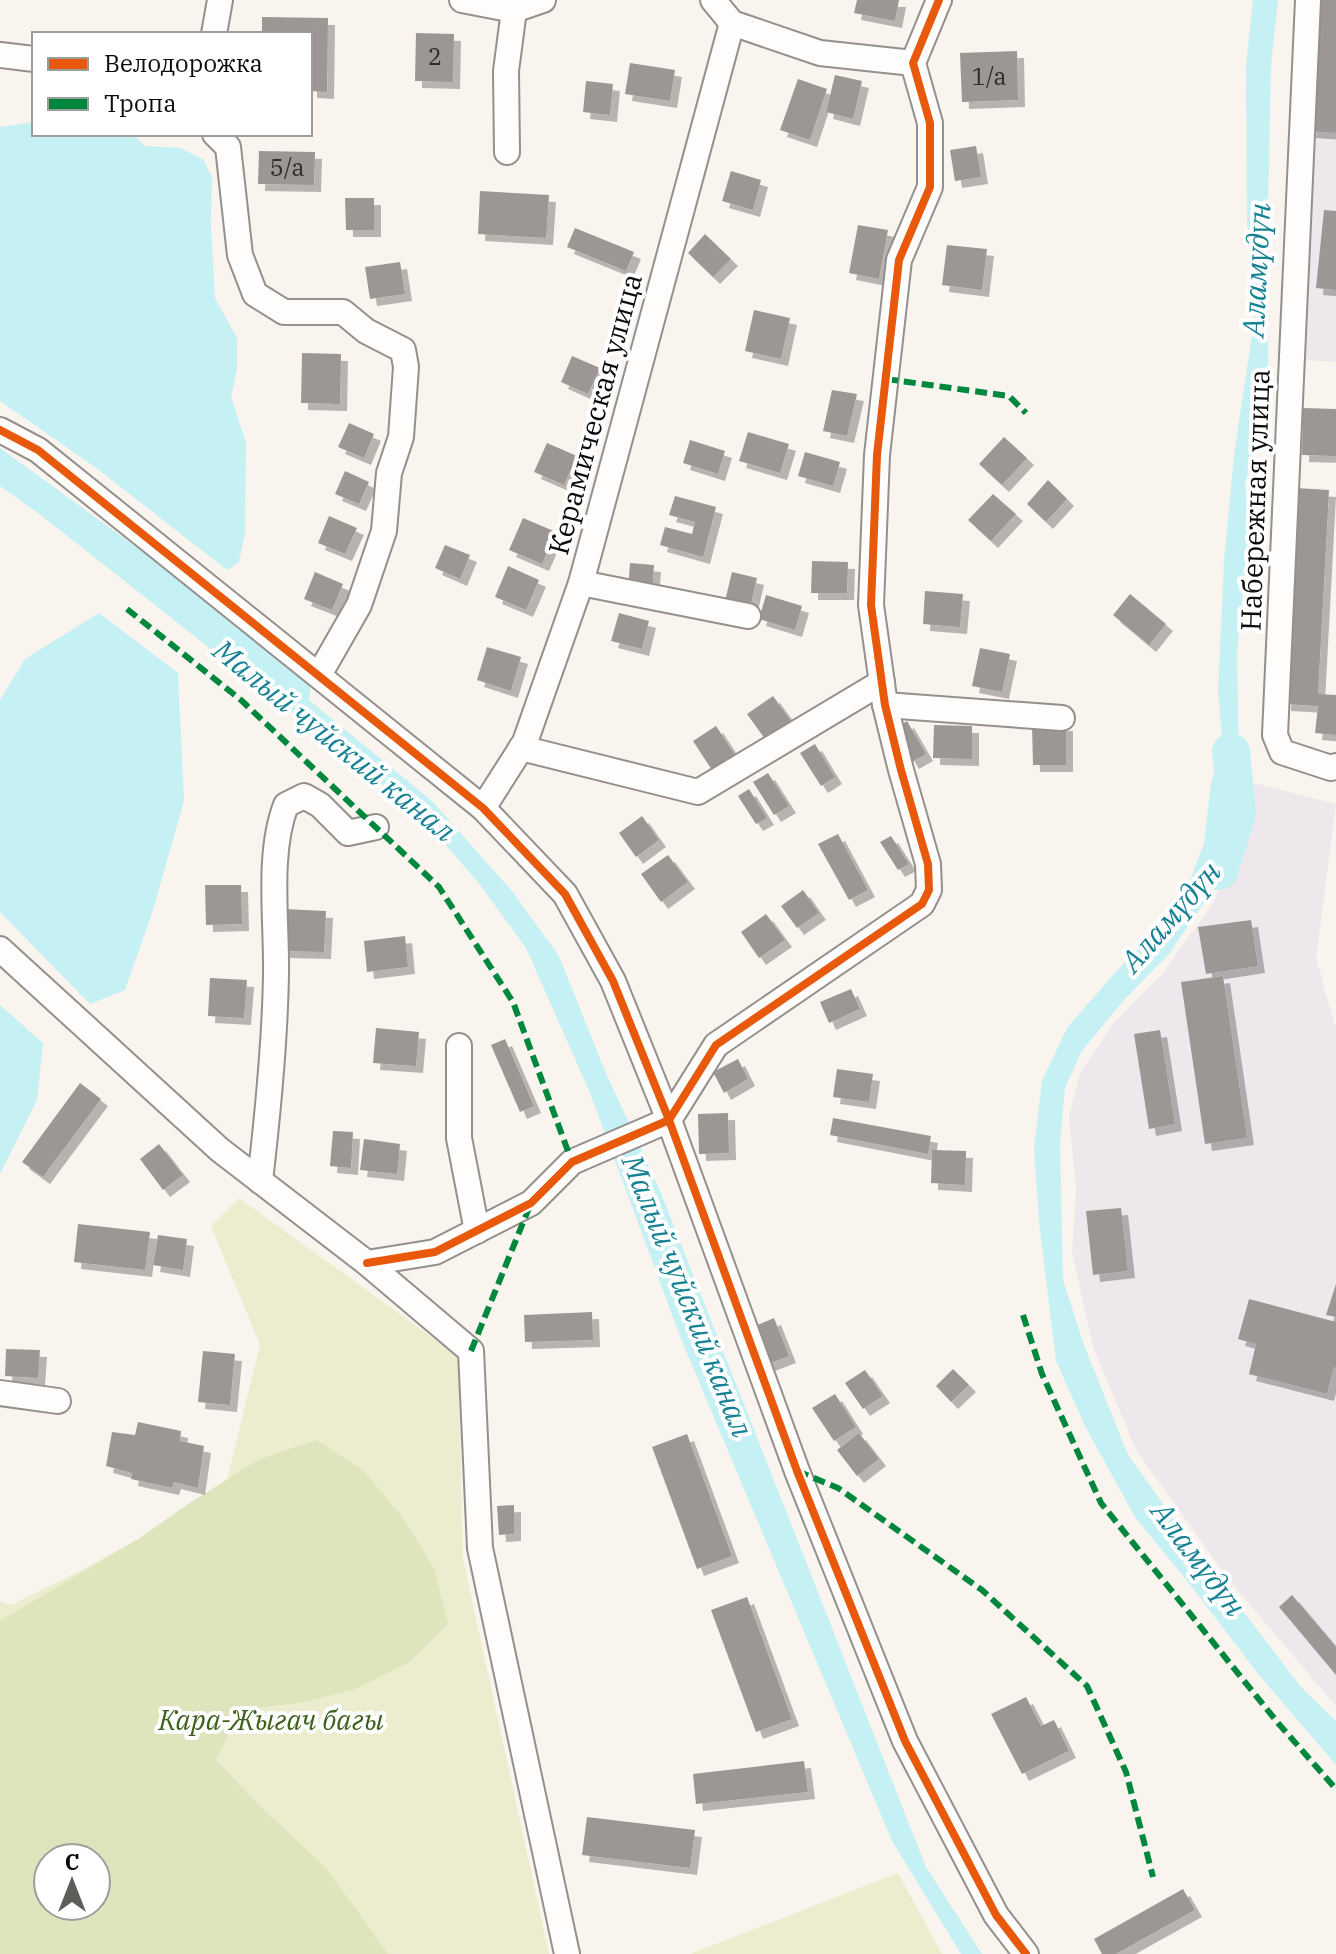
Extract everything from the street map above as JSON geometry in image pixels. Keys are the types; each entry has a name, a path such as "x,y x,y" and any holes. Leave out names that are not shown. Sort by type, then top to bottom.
{"street":[{"path":"214,32 220,0"},
{"path":"462,0 514,10 543,0"},
{"path":"713,0 732,23 820,53 913,63"},
{"path":"367,1263 435,1252 531,1203 572,1162 658,1124 716,1045 922,904 929,890 928,864 883,693 871,605 877,455 899,260 930,187 930,123 913,63 939,0"},
{"name":"Набережная улица","path":"1308,0 1275,735 1282,752 1331,768 1336,766"},
{"path":"507,152 506,71 514,10"},
{"name":"Керамическая улица","path":"483,808 525,742 581,583 732,23"},
{"path":"0,55 32,59"},
{"path":"217,136 228,147 240,255 255,294 284,312 343,312 366,331 403,350 406,367 401,437 389,473 384,531 359,605 319,675"},
{"path":"0,430 38,450 483,808 565,894 613,981 658,1124 905,1741 996,1915 1026,1954"},
{"path":"581,583 748,616"},
{"path":"521,748 698,792 883,693 1062,718"},
{"path":"260,1181 271,1080 279,823 286,805 304,796 320,805 348,833 376,827"},
{"path":"0,949 220,1150 367,1263 471,1351 480,1548 567,1954"},
{"path":"459,1046 459,1138 477,1231"},
{"path":"0,1393 58,1401"}],"shaded area":[{"path":"1316,0 1336,0 1336,362 1304,360 1305,165"},
{"path":"1254,783 1336,804 1316,959 1336,1028 1336,1706 1229,1580 1136,1450 1093,1347 1072,1252 1076,1189 1069,1116 1080,1073 1113,1024 1163,973 1213,903 1244,836"}],"green space":[{"name":"Кара-Жыгач багы","path":"239,1198 458,1356 463,1559 549,1954 0,1954 0,1601 11,1605 224,1492 260,1345 211,1226"},
{"path":"316,1440 364,1471 403,1518 434,1568 448,1624 408,1663 358,1688 305,1702 241,1710 216,1760 327,1869 388,1954 0,1954 0,1621 140,1538 258,1460"},
{"path":"898,1873 942,1954 690,1954"}],"water":[{"path":"1253,0 1278,0 1271,66 1268,368 1259,443 1245,483 1250,526 1237,652 1239,764 1233,842 1206,900 1168,955 1124,1000 1081,1052 1065,1088 1060,1143 1063,1280 1084,1345 1128,1455 1301,1687 1336,1721 1336,1765 1259,1675 1135,1517 1086,1428 1056,1361 1039,1222 1034,1148 1042,1081 1067,1028 1182,902 1204,843 1211,783 1223,750 1218,690 1224,561 1234,455 1257,301 1247,222 1246,65"},
{"path":"32,122 32,136 135,136 145,146 180,148 203,159 212,177 215,298 237,338 237,369 231,397 246,443 245,533 239,562 227,570 95,467 0,401 0,127"},
{"name":"Малый чуйский канал","path":"0,448 164,567 311,686 309,700 432,801 512,891 559,956 605,1071 659,1188 926,1867 982,1954 961,1954 892,1841 681,1339 590,1093 526,948 478,882 427,824 373,777 0,486"},
{"path":"99,613 178,673 184,801 153,910 125,990 90,1004 0,912 0,700 25,659"},
{"path":"0,1005 43,1043 37,1100 0,1174"}],"building":[{"path":"857,0 899,0 895,21 854,13"},
{"path":"1322,0 1336,0 1336,133 1309,131"},
{"path":"262,17 328,18 327,92 312,91 312,32 262,32"},
{"path":"416,33 454,34 453,82 415,81"},
{"path":"1017,51 1018,100 962,102 960,53"},
{"path":"630,63 675,70 670,101 625,94"},
{"path":"835,75 862,81 853,119 826,112"},
{"path":"798,79 827,89 810,140 780,130"},
{"path":"586,81 613,84 610,115 583,112"},
{"path":"976,146 981,177 955,181 950,150"},
{"path":"259,151 315,152 314,185 258,184"},
{"path":"731,171 761,180 753,210 722,201"},
{"path":"480,191 549,195 546,238 478,234"},
{"path":"345,198 374,198 374,230 346,230"},
{"path":"1324,210 1336,211 1336,290 1316,288"},
{"path":"858,225 888,230 879,279 849,273"},
{"path":"575,228 634,252 626,271 567,247"},
{"path":"705,234 731,259 713,277 688,253"},
{"path":"947,245 987,249 982,290 942,285"},
{"path":"400,262 405,294 370,299 365,267"},
{"path":"754,310 790,318 781,359 745,351"},
{"path":"302,353 341,354 340,404 301,403"},
{"path":"572,356 600,368 588,394 561,382"},
{"path":"832,390 857,394 847,436 823,431"},
{"path":"1303,408 1336,409 1336,456 1302,455"},
{"path":"349,423 374,434 364,458 338,447"},
{"path":"748,432 789,444 780,473 739,461"},
{"path":"1004,437 1027,458 1002,485 979,464"},
{"path":"690,440 725,451 718,474 683,463"},
{"path":"547,443 577,456 564,485 534,472"},
{"path":"805,452 840,462 833,486 798,476"},
{"path":"345,471 369,482 359,504 335,494"},
{"path":"1048,480 1067,499 1046,522 1027,504"},
{"path":"1296,488 1329,490 1318,694 1336,695 1336,735 1315,733 1318,706 1284,704"},
{"path":"993,494 1016,514 991,541 968,520"},
{"path":"675,496 716,507 703,557 660,545 665,527 692,534 695,522 669,515"},
{"path":"329,516 357,528 345,554 318,543"},
{"path":"523,518 556,532 542,564 509,550"},
{"path":"445,545 470,555 460,579 435,568"},
{"path":"812,561 848,562 847,593 811,593"},
{"path":"630,563 654,565 652,591 628,590"},
{"path":"508,566 539,580 526,610 495,597"},
{"path":"315,572 343,584 332,610 304,599"},
{"path":"732,572 757,578 750,608 725,601"},
{"path":"925,591 963,594 960,627 923,624"},
{"path":"1130,594 1166,624 1149,645 1113,615"},
{"path":"766,595 802,606 795,630 759,619"},
{"path":"619,613 649,621 642,649 611,641"},
{"path":"487,647 521,657 511,691 477,680"},
{"path":"980,648 1010,654 1002,692 972,686"},
{"path":"773,696 791,721 765,739 747,714"},
{"path":"907,721 926,754 912,762 893,730"},
{"path":"1066,724 1066,765 1033,765 1032,725"},
{"path":"934,725 972,726 972,759 933,758"},
{"path":"716,726 735,755 712,770 693,741"},
{"path":"815,744 835,777 821,786 800,753"},
{"path":"768,773 789,806 774,815 753,782"},
{"path":"749,789 767,818 756,824 738,796"},
{"path":"642,816 659,840 636,857 619,833"},
{"path":"838,834 868,890 849,900 818,844"},
{"path":"891,836 909,864 898,870 880,842"},
{"path":"668,855 688,882 661,902 641,874"},
{"path":"205,885 241,885 242,924 206,925"},
{"path":"803,890 819,913 797,928 781,906"},
{"path":"284,909 326,911 324,952 282,951"},
{"path":"766,914 785,940 759,958 741,932"},
{"path":"1251,920 1258,966 1206,974 1198,927"},
{"path":"405,936 408,967 367,972 364,941"},
{"path":"1223,976 1247,1138 1205,1144 1181,982"},
{"path":"210,978 247,980 244,1018 208,1016"},
{"path":"851,989 860,1009 829,1023 820,1002"},
{"path":"376,1028 419,1032 416,1066 373,1063"},
{"path":"1160,1030 1175,1124 1149,1129 1134,1034"},
{"path":"505,1039 534,1106 520,1112 491,1045"},
{"path":"738,1059 748,1079 724,1093 713,1072"},
{"path":"837,1069 873,1074 869,1102 833,1097"},
{"path":"80,1083 101,1099 43,1177 22,1162"},
{"path":"728,1113 729,1153 699,1154 698,1114"},
{"path":"833,1118 931,1136 928,1154 830,1135"},
{"path":"333,1131 353,1132 351,1168 330,1166"},
{"path":"364,1139 400,1144 397,1174 360,1170"},
{"path":"159,1144 183,1175 163,1190 140,1159"},
{"path":"932,1150 966,1151 965,1185 931,1183"},
{"path":"1121,1208 1128,1271 1093,1275 1086,1211"},
{"path":"78,1224 150,1232 145,1270 74,1262"},
{"path":"158,1235 187,1239 183,1270 153,1265"},
{"path":"1336,1284 1336,1317 1326,1315"},
{"path":"1249,1299 1336,1322 1336,1367 1327,1394 1249,1374 1256,1344 1238,1339"},
{"path":"592,1312 593,1340 525,1342 524,1315"},
{"path":"774,1318 789,1356 768,1364 753,1327"},
{"path":"6,1349 40,1350 38,1378 5,1376"},
{"path":"203,1351 235,1354 230,1405 198,1402"},
{"path":"953,1369 969,1385 951,1402 936,1386"},
{"path":"865,1370 883,1396 863,1409 845,1383"},
{"path":"835,1394 856,1427 834,1441 812,1408"},
{"path":"138,1422 181,1431 180,1441 204,1446 198,1488 174,1482 172,1488 131,1479 132,1473 106,1466 112,1432 135,1435"},
{"path":"859,1433 879,1459 857,1476 837,1450"},
{"path":"687,1434 732,1556 697,1569 652,1447"},
{"path":"514,1505 514,1534 499,1535 497,1506"},
{"path":"1292,1595 1336,1647 1336,1675 1279,1607"},
{"path":"747,1597 792,1719 756,1732 711,1610"},
{"path":"1026,1697 1041,1726 1054,1720 1069,1751 1022,1774 991,1714"},
{"path":"804,1761 808,1792 696,1804 693,1774"},
{"path":"587,1817 695,1830 690,1868 582,1855"},
{"path":"1183,1889 1195,1910 1116,1954 1102,1954 1094,1939"}],"waterway":[{"name":"Аламүдүн","path":"1219,871 1237,813 1231,752"}],"marked path":[{"path":"886,379 1009,396 1026,413"},
{"path":"127,609 241,700 439,887 513,1002 572,1162"},
{"path":"471,1351 531,1203"},
{"path":"1023,1315 1042,1374 1101,1503 1278,1723 1336,1789"},
{"path":"797,1471 838,1488 982,1590 1087,1686 1126,1772 1153,1877"}],"cycle path":[{"path":"367,1263 435,1252 531,1203 572,1162 669,1120 716,1045 922,904 929,890 928,864 885,705 871,605 877,455 899,260 930,187 930,123 913,63 939,0"},
{"path":"0,430 38,450 483,808 565,894 613,981 669,1120 797,1471 905,1741 996,1915 1026,1954"}]}
